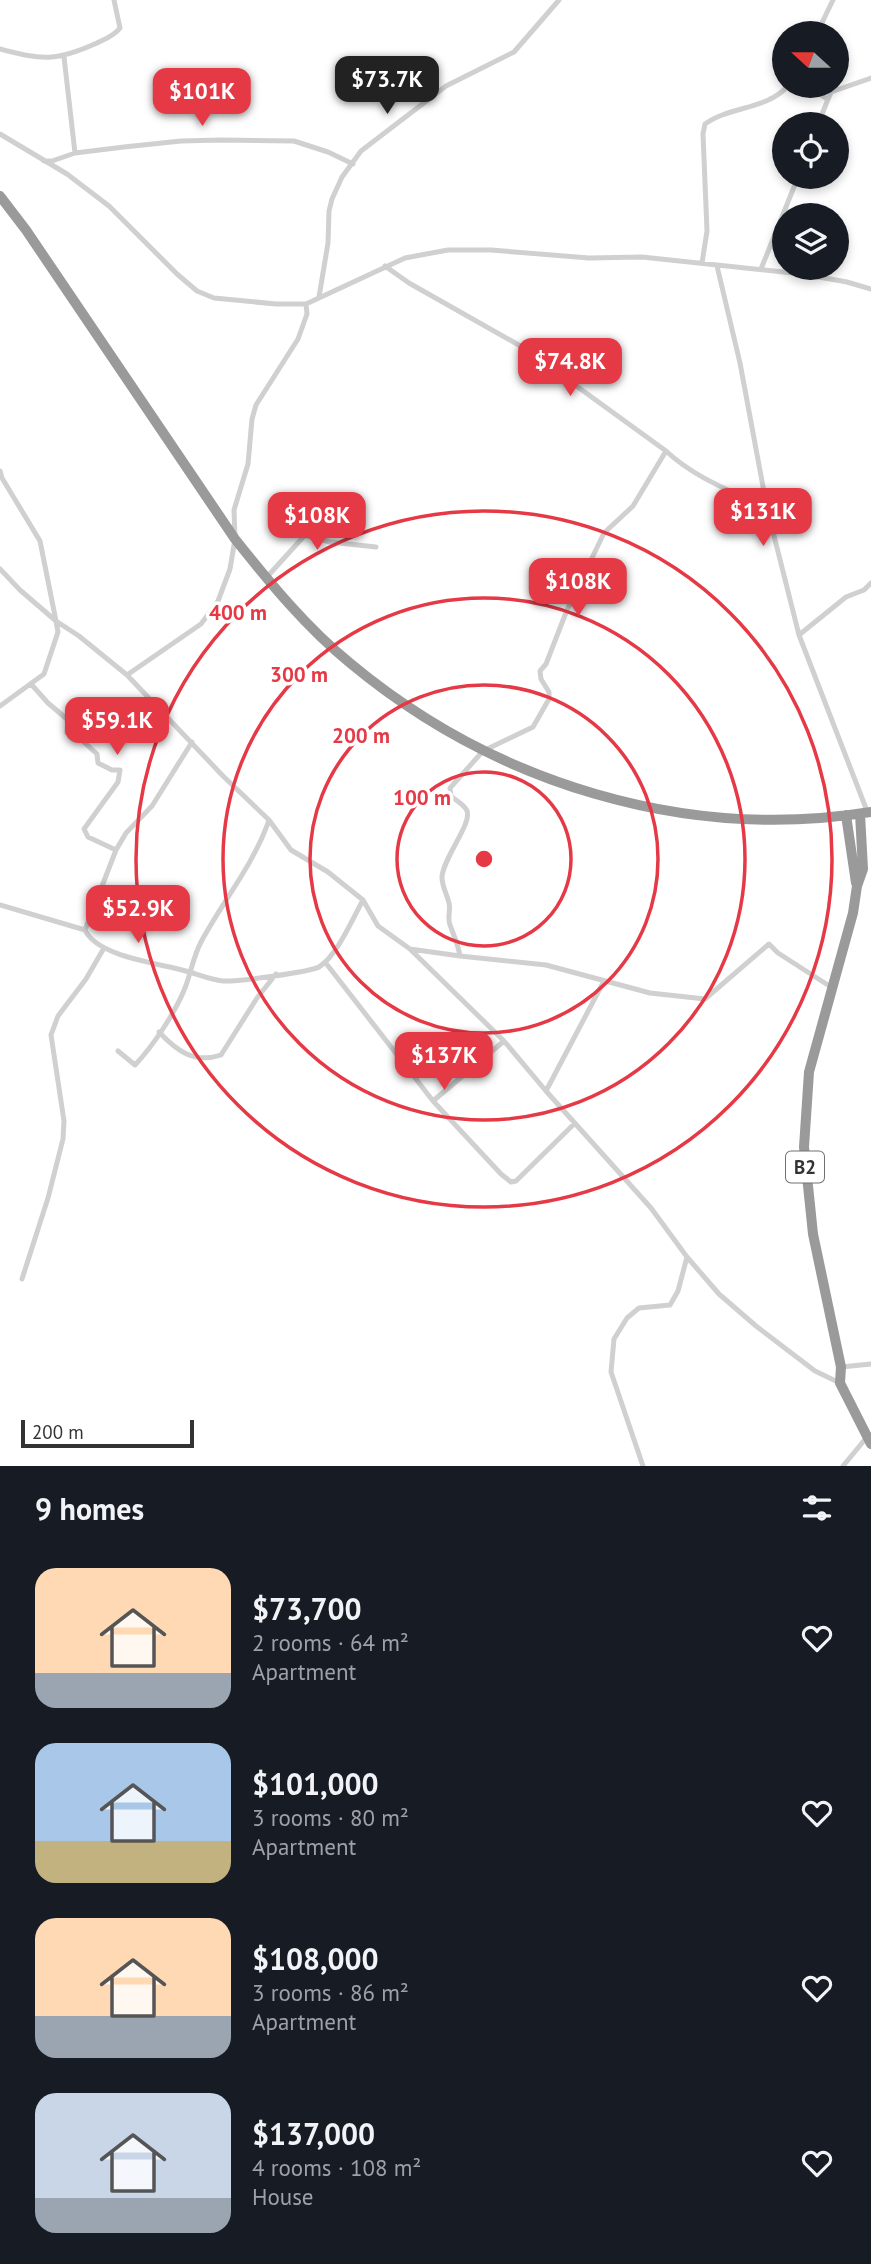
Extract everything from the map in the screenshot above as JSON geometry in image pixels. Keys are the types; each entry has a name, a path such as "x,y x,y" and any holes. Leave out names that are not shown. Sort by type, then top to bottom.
{"highway":[{"path":"0,196 26,230 234,539 265,578 317,633 378,686 412,710 483,751 540,776 592,794 679,814 784,820 866,813"},
{"name":"B2","path":"866,813 863,869 809,1072 804,1147 807,1190 841,1367 841,1384 869,1440"},
{"name":"B2","path":"846,815 857,886"}],"street":[{"path":"0,49 35,58 64,57 116,33 120,28 114,0"},
{"path":"319,297 332,200 342,177 361,151 446,86 514,52 559,0"},
{"path":"823,21 833,0"},
{"path":"64,57 75,153"},
{"path":"822,112 831,92 871,78"},
{"path":"702,263 707,231 703,134 705,124 772,98"},
{"path":"0,134 67,174 109,206 177,274 197,291 214,298 306,304 385,266 418,255 448,250 491,250 545,257 642,257 761,269 832,279 871,289"},
{"path":"42,160 52,161 75,153 181,141 294,142 328,152 353,164"},
{"path":"761,269 793,189"},
{"path":"385,266 524,348 680,464 718,486 767,508"},
{"path":"717,266 740,363 767,508 799,635 866,813"},
{"path":"127,676 205,620 218,601 226,580 234,539 234,510 248,464 256,405 298,339 306,314 306,304"},
{"path":"460,956 456,936 449,923 450,905 442,877 447,858 468,817 466,808 452,796 450,788 483,751 526,732 539,719 550,692 541,679 540,671 546,664 567,610 604,533 633,506 666,451"},
{"path":"0,471 1,479 40,541 58,632 44,674 0,706"},
{"path":"265,578 305,535 330,542 376,547"},
{"path":"0,569 56,621 79,636 127,676 269,820 291,850 328,872 363,900 378,926 410,950 504,1041 651,1208 687,1257 719,1294 755,1326 815,1371 841,1384"},
{"path":"799,635 846,597 864,590 871,583"},
{"path":"31,684 68,720 67,733 75,734 97,754 98,763 112,770 120,770 118,782 84,829 88,837 116,850"},
{"path":"85,930 116,850 126,833 152,806 192,742"},
{"path":"118,1051 135,1065 145,1055 178,1003 197,950 213,919 261,845 269,820"},
{"path":"0,905 85,930 92,940 104,948 157,965 223,981 313,969 325,962 363,900"},
{"path":"410,950 546,965 650,993 705,999 769,944 778,953 831,988"},
{"path":"22,1279 48,1198 63,1139 64,1121 51,1035 58,1016 86,979 104,948"},
{"path":"325,962 433,1101 501,1174 512,1182 575,1124"},
{"path":"159,1032 176,1049 195,1058 221,1055 228,1048 257,998 276,974"},
{"path":"546,1091 604,981"},
{"path":"433,1101 504,1041"},
{"path":"643,1466 611,1372 614,1339 627,1318 639,1308 670,1305 678,1291 687,1257"},
{"path":"841,1367 871,1364"},
{"path":"844,1466 869,1440"}]}
